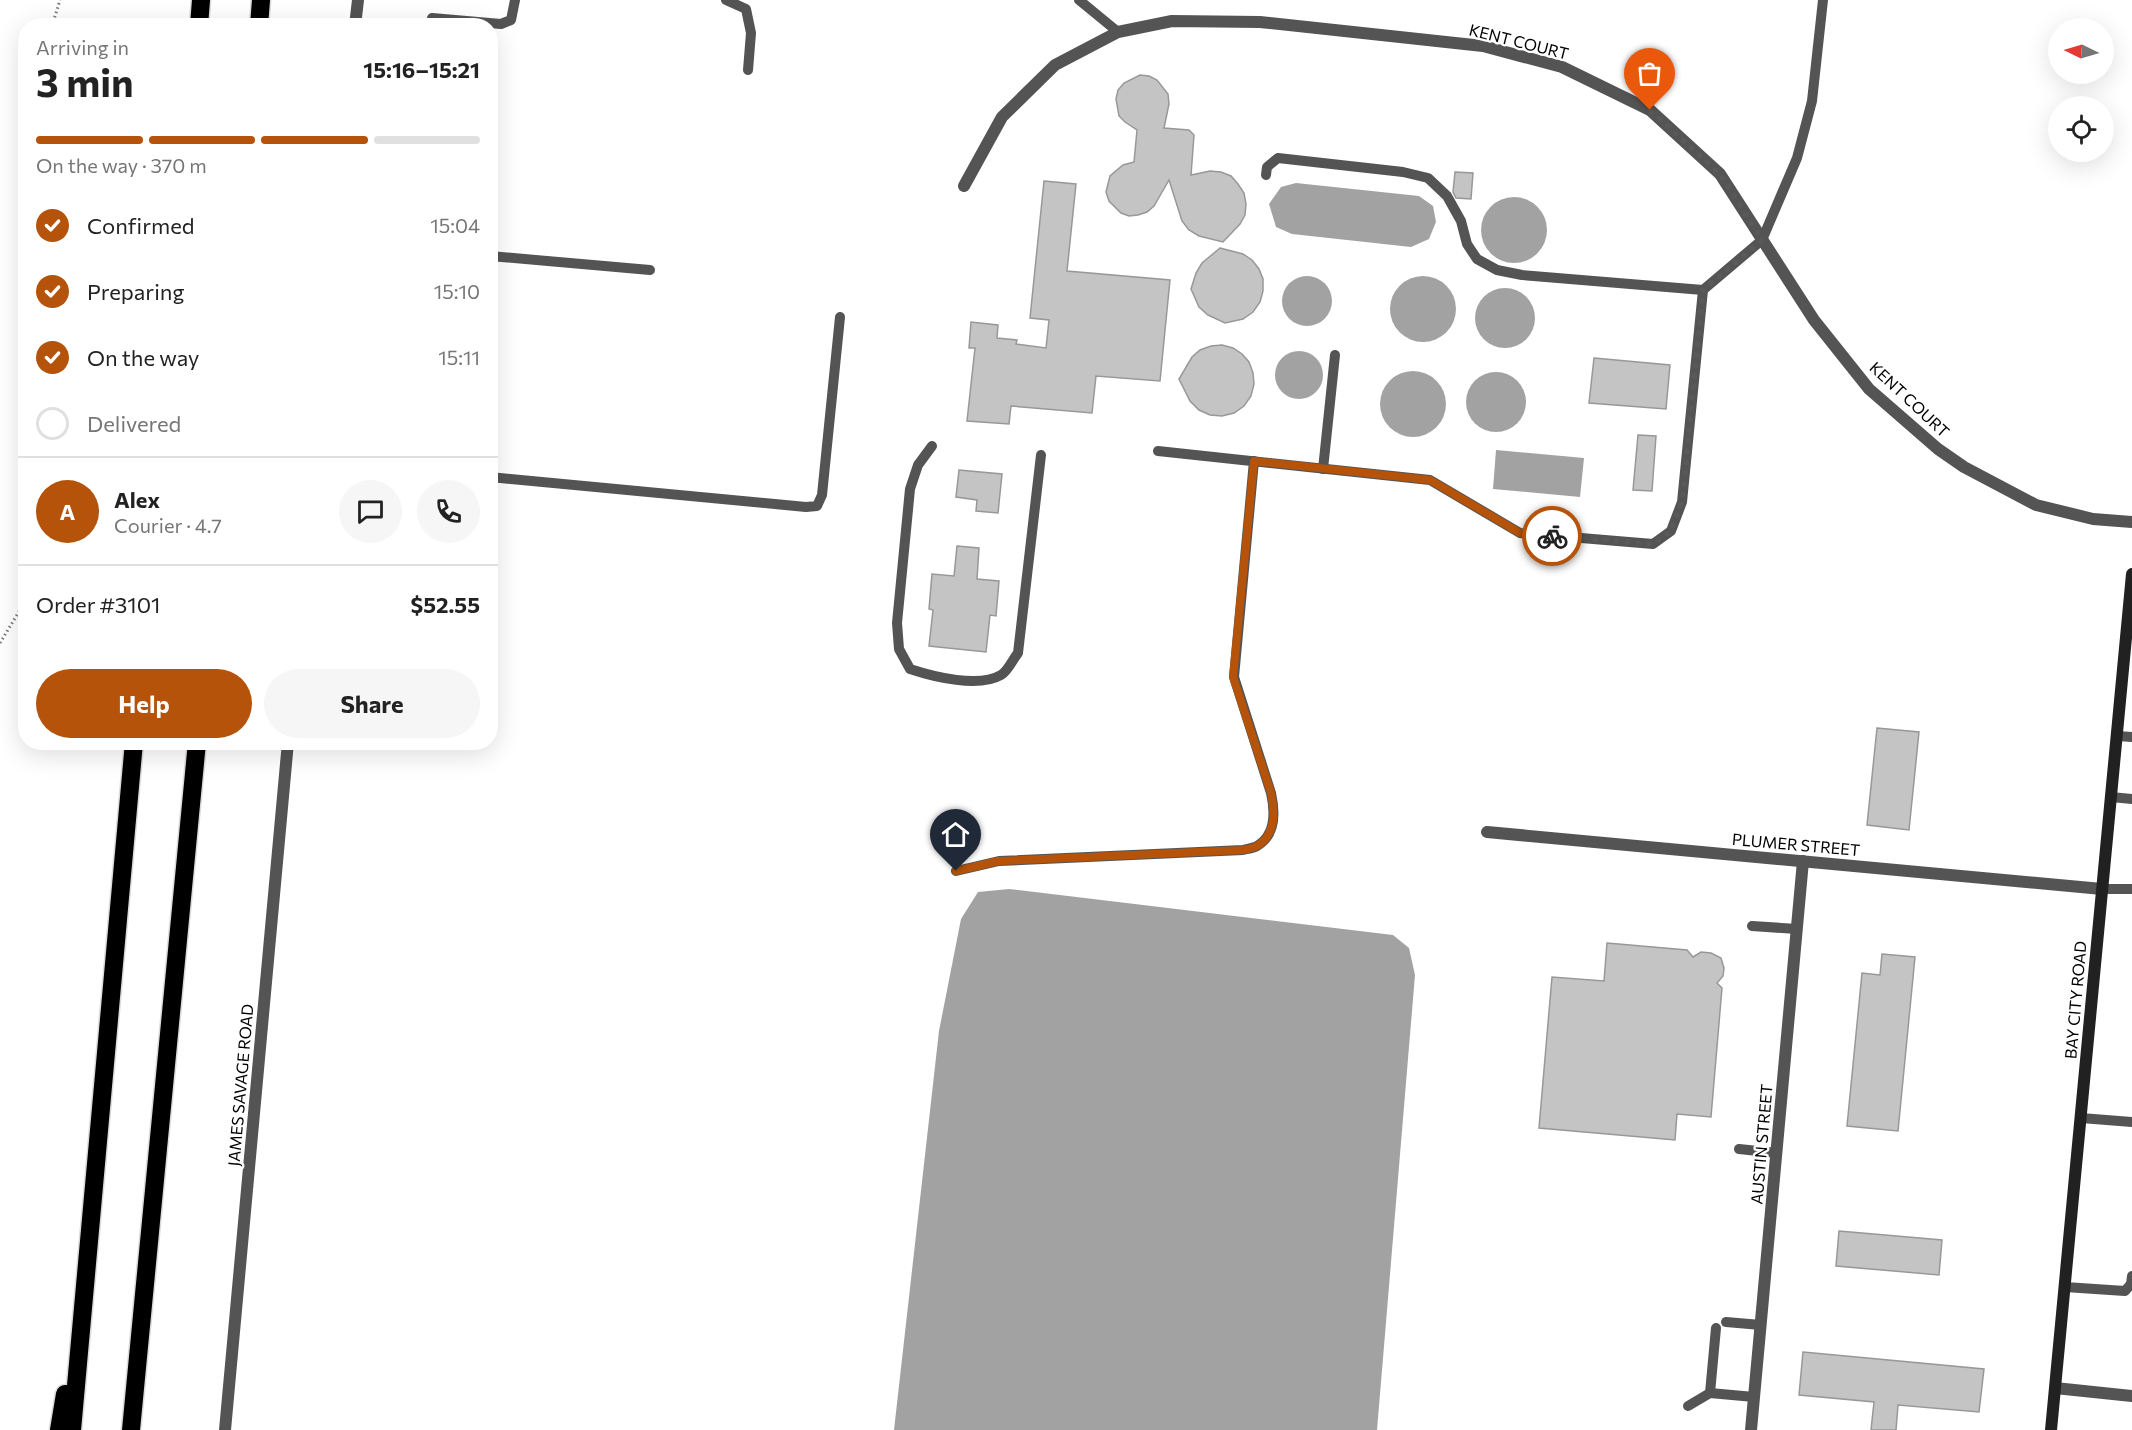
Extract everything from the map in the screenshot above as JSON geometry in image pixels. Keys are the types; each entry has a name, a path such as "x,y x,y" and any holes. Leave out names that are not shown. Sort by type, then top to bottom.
{"highway":[{"path":"200,18 201,0"},
{"path":"260,18 261,0"},
{"path":"72,1430 133,750"},
{"path":"131,1430 196,750"},
{"path":"59,1430 93,1211"}],"main road":[{"name":"BAY CITY ROAD","path":"2051,1430 2132,574"}],"street":[{"path":"356,18 358,0"},
{"name":"KENT COURT","path":"964,186 1002,117 1055,65 1118,32 1172,21 1260,22 1482,46 1562,67 1650,110 1720,174 1814,320 1869,389 1938,449 1964,467 2036,505 2093,519 2132,522"},
{"name":"JAMES SAVAGE ROAD","path":"225,1430 287,750"},
{"name":"PLUMER STREET","path":"1487,832 2102,889"},
{"name":"AUSTIN STREET","path":"1751,1430 1803,861"},
{"path":"2055,1388 2132,1396"}],"lane":[{"path":"498,24 511,20 516,0"},
{"path":"726,0 746,9 751,33 748,70"},
{"path":"1079,0 1118,32"},
{"path":"1158,451 1430,480 1520,533 1653,544 1671,531 1682,502 1703,290 1762,240 1797,158 1812,101 1823,0"},
{"path":"1266,175 1267,167 1278,158 1403,172 1428,178 1447,196 1461,221 1467,244 1477,259 1497,270 1522,275 1703,290"},
{"path":"498,257 650,270"},
{"path":"498,478 806,507 817,506 822,495 840,317"},
{"path":"1323,469 1335,355"},
{"path":"932,446 918,465 910,489 897,623 899,650 910,669 933,676 982,681 1003,675 1018,653 1041,455"},
{"path":"956,871 999,861 1243,850 1258,846 1271,831 1275,810 1271,793 1233,677 1254,461"},
{"path":"2117,736 2132,737"},
{"path":"2111,797 2132,799"},
{"path":"2102,889 2132,889"},
{"path":"1752,926 1797,929"},
{"path":"2080,1118 2132,1122"},
{"path":"1740,1149 1776,1153"},
{"path":"2065,1287 2125,1291 2131,1284 2132,1276"},
{"path":"1710,1393 1721,1325 1761,1325"},
{"path":"1688,1406 1710,1393 1754,1397"}],"path":[{"path":"54,18 60,0"},
{"path":"0,643 18,613"}],"shaded area":[{"path":"1296,183 1419,196 1433,206 1436,222 1429,239 1411,247 1292,234 1276,227 1269,204 1281,187"},
{"path":"1520,197 1538,206 1545,217 1547,230 1545,243 1538,254 1527,261 1508,263 1490,254 1483,243 1481,224 1490,206 1501,199"},
{"path":"1307,276 1321,280 1328,287 1332,301 1328,315 1321,322 1307,326 1293,322 1286,315 1282,301 1286,287 1293,280"},
{"path":"1423,276 1436,279 1446,286 1453,296 1456,309 1453,322 1446,332 1436,339 1423,342 1410,339 1400,332 1393,322 1390,309 1393,296 1400,286 1410,279"},
{"path":"1505,288 1522,293 1530,301 1535,318 1530,335 1522,343 1505,348 1488,343 1480,335 1475,318 1480,301 1488,293"},
{"path":"1294,351 1304,351 1316,358 1323,370 1323,380 1316,392 1304,399 1294,399 1279,388 1275,380 1275,370 1286,355"},
{"path":"1406,371 1420,371 1432,376 1441,385 1446,404 1444,417 1437,428 1420,437 1406,437 1394,432 1385,423 1380,411 1380,397 1385,385 1394,376"},
{"path":"1496,372 1517,381 1526,402 1517,423 1496,432 1475,423 1466,402 1475,381"},
{"path":"1496,450 1584,458 1580,497 1493,489"},
{"path":"1009,889 1393,935 1409,948 1415,975 1377,1430 894,1430 939,1031 961,919 978,892"}],"building":[{"path":"1140,75 1157,80 1168,94 1169,104 1164,128 1189,130 1194,135 1191,175 1210,171 1221,172 1231,176 1244,193 1245,215 1240,224 1223,242 1199,236 1189,230 1182,221 1169,180 1154,206 1147,212 1129,216 1121,213 1109,201 1106,192 1110,176 1123,165 1134,162 1137,130 1119,116 1116,99 1118,90 1124,83"},
{"path":"1455,172 1473,173 1471,199 1456,198 1453,192"},
{"path":"1044,181 1076,184 1067,271 1170,280 1160,381 1096,376 1092,413 1011,406 1009,424 967,421 975,348 969,348 971,322 998,325 997,338 1017,340 1016,344 1046,348 1049,320 1030,318"},
{"path":"1220,248 1243,254 1252,260 1263,279 1260,302 1253,312 1243,319 1225,323 1208,315 1199,307 1191,289 1202,263"},
{"path":"1222,345 1233,348 1249,362 1254,384 1251,396 1244,406 1234,413 1222,416 1210,415 1199,410 1190,401 1179,379 1192,357 1200,350"},
{"path":"1594,358 1670,365 1666,409 1589,403"},
{"path":"1638,435 1656,436 1652,491 1633,490"},
{"path":"959,470 1002,474 998,513 976,511 977,500 956,497"},
{"path":"957,546 979,548 977,579 999,581 996,616 990,615 986,652 929,646 933,610 929,609 932,574 954,576"},
{"path":"1877,728 1919,732 1909,830 1867,825"},
{"path":"1607,943 1687,950 1693,957 1701,952 1711,953 1721,958 1724,968 1723,976 1717,983 1722,988 1711,1117 1677,1114 1675,1140 1539,1128 1552,977 1604,981"},
{"path":"1882,954 1915,957 1898,1131 1847,1126 1862,973 1880,975"},
{"path":"1839,1231 1942,1240 1939,1275 1836,1266"},
{"path":"1803,1352 1984,1369 1979,1412 1898,1405 1896,1430 1871,1430 1874,1402 1799,1395"}],"way so far":[{"path":"1552,536 1653,544 1671,531 1682,502 1703,290 1762,240 1720,174 1650,110"}],"route":[{"path":"956,871 999,861 1243,850 1258,846 1271,831 1275,810 1271,793 1233,677 1254,461 1430,480 1520,533 1552,536"}]}
